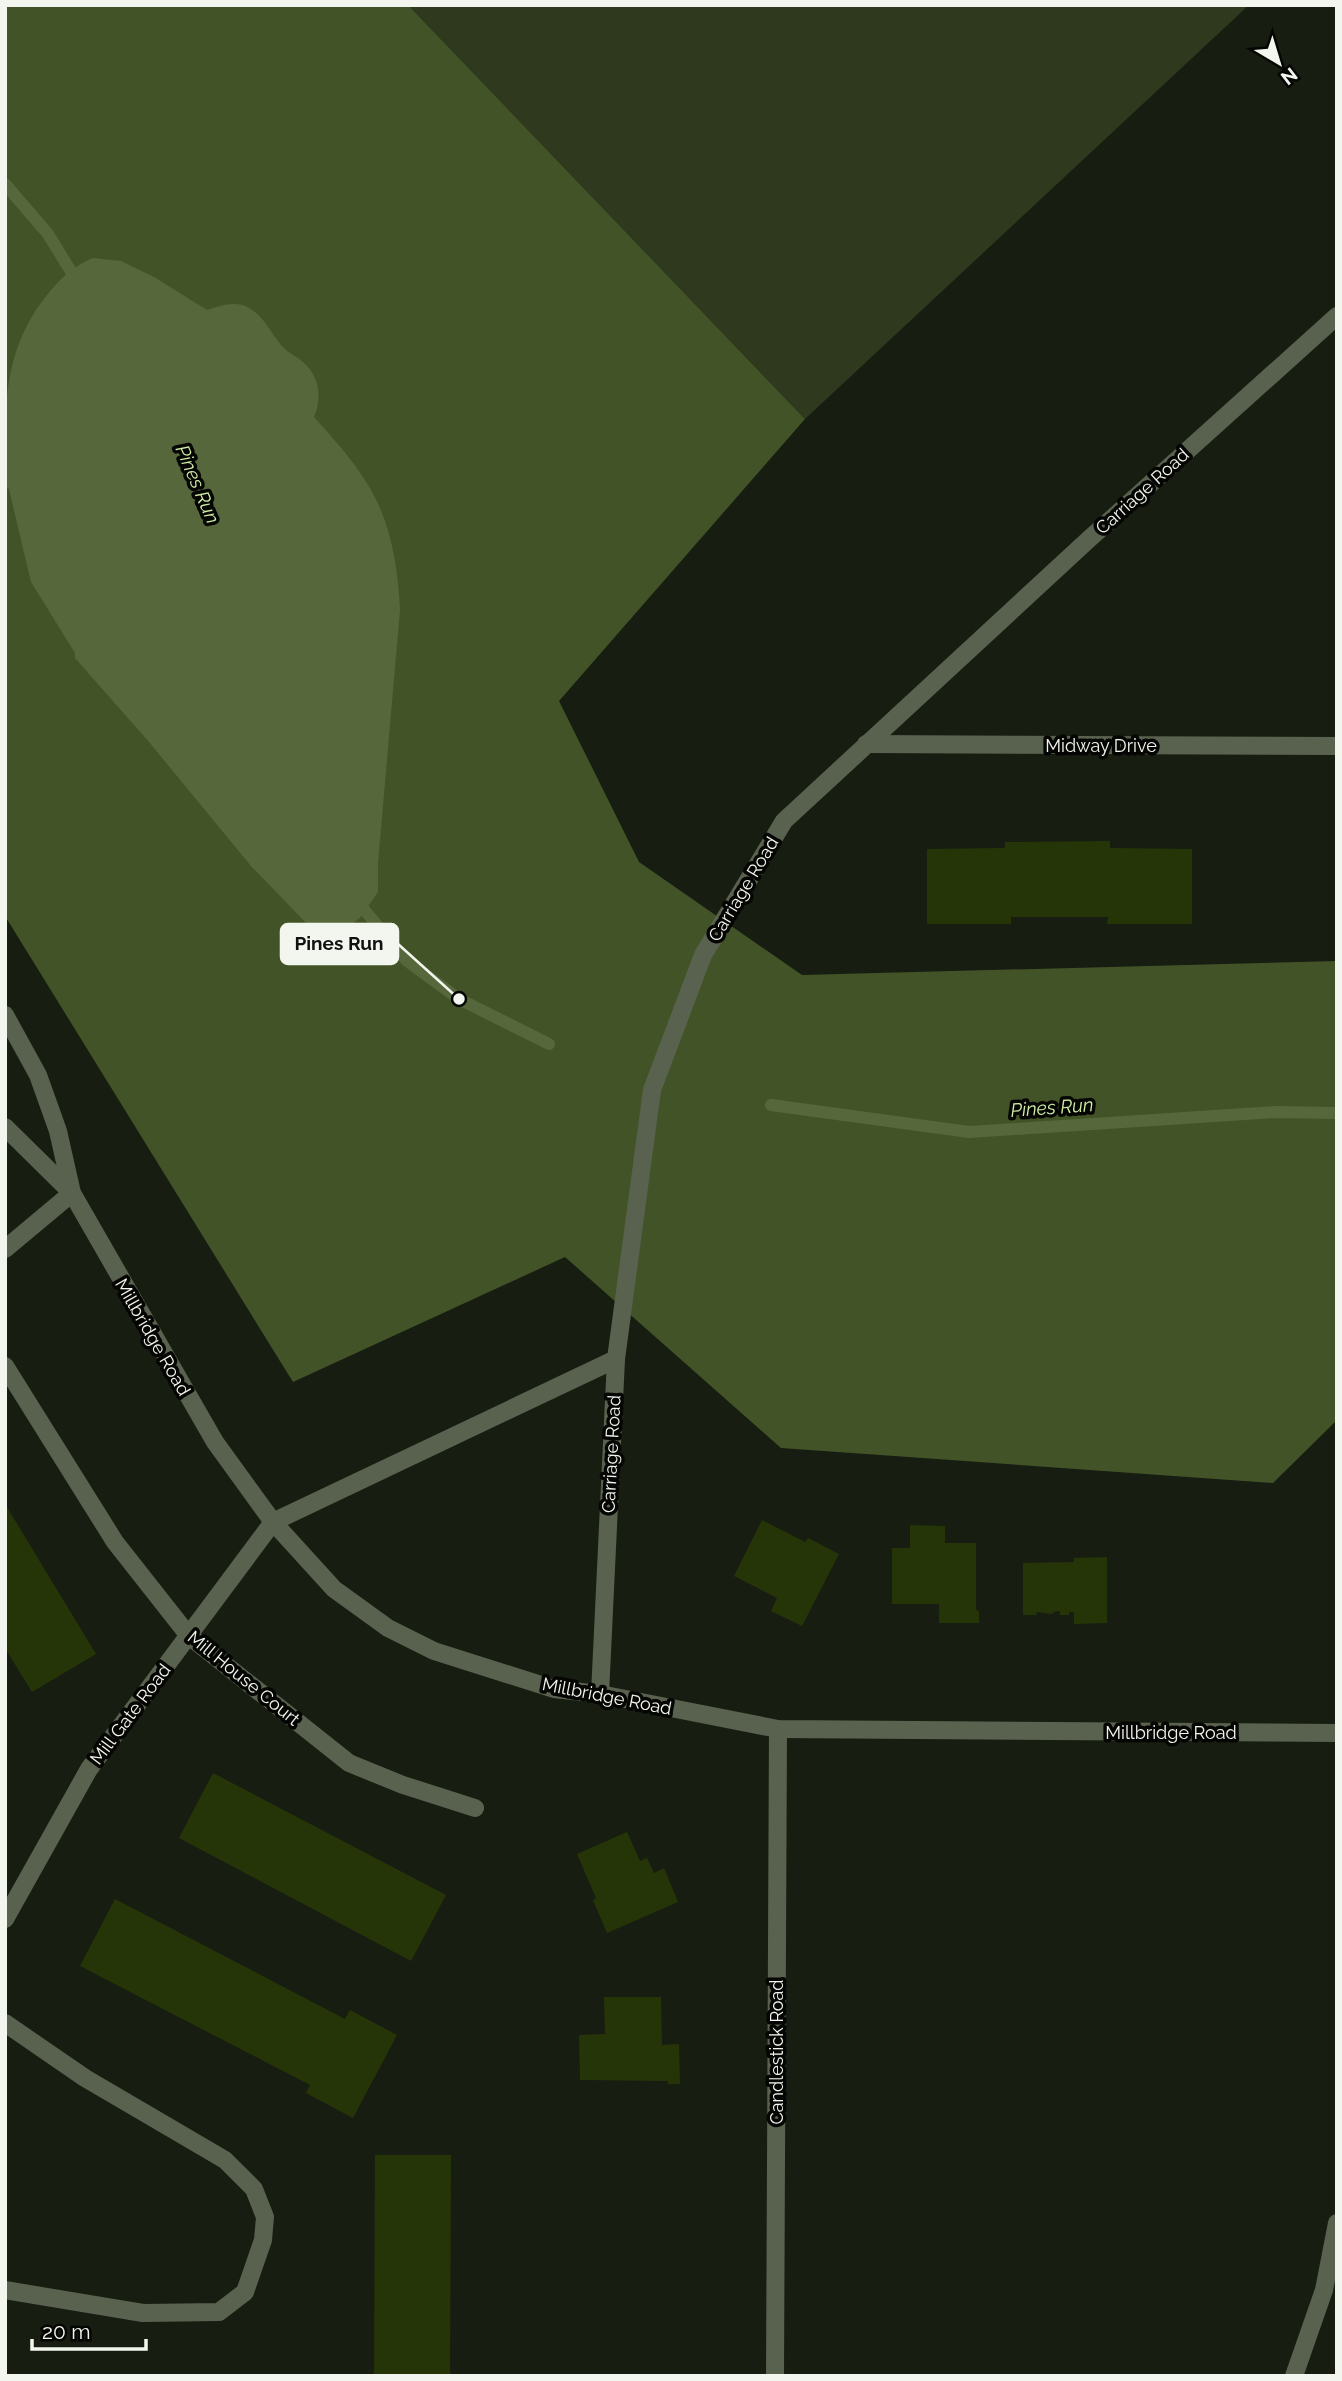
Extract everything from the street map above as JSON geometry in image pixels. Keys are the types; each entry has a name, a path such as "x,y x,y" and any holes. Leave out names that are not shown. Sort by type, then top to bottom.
{"street":[{"name":"Carriage Road","path":"600,1694 616,1359 652,1090 703,955 784,821 1337,316"},
{"name":"Midway Drive","path":"866,744 1337,746"},
{"name":"Millbridge Road","path":"5,1015 38,1075 58,1131 72,1193"},
{"name":"Millbridge Road","path":"5,1127 72,1193 215,1442 273,1522 334,1588 388,1629 434,1651 554,1689 600,1694 778,1729 1337,1733"},
{"path":"5,1249 72,1193"},
{"path":"273,1522 616,1359"},
{"name":"Mill House Court","path":"5,1366 115,1542 189,1636 349,1763 475,1808"},
{"name":"Mill Gate Road","path":"5,1919 89,1769 273,1522"},
{"name":"Candlestick Road","path":"775,2376 778,1729"},
{"path":"5,2023 85,2078 225,2160 254,2189 265,2217 263,2240 245,2292 219,2312 143,2313 5,2290"},
{"path":"1294,2376 1324,2290 1337,2223"}],"shaded area":[{"path":"5,5 408,5 805,419 559,701 639,862 802,975 1337,961 1337,1420 1273,1483 781,1448 565,1257 293,1382 5,916"},
{"path":"408,5 1249,5 805,419"}],"water":[{"path":"93,258 121,261 154,277 207,310 233,304 255,312 280,344 303,362 313,374 319,395 314,417 368,485 388,529 395,561 400,610 378,863 378,892 360,918 345,929 328,934 306,923 251,866 149,742 75,658 75,653 31,582 9,489 5,485 9,382 22,335 34,313 60,280"}],"building":[{"path":"1110,841 1110,848 1192,849 1192,924 1107,924 1108,917 1011,917 1011,924 927,924 927,849 1005,848 1005,842"},
{"path":"5,1504 96,1654 32,1692 5,1648"},
{"path":"762,1520 805,1542 808,1538 839,1554 802,1626 771,1611 777,1598 734,1576"},
{"path":"910,1525 945,1526 945,1543 976,1543 976,1610 979,1611 979,1623 939,1623 939,1604 892,1604 892,1548 910,1548"},
{"path":"1107,1557 1107,1623 1074,1624 1074,1612 1069,1612 1069,1615 1060,1615 1060,1611 1053,1614 1036,1612 1037,1615 1023,1615 1023,1563 1074,1562 1074,1558"},
{"path":"213,1773 446,1895 411,1961 179,1838"},
{"path":"627,1832 640,1861 647,1858 654,1873 664,1868 678,1902 607,1933 593,1900 596,1898 577,1854"},
{"path":"115,1899 345,2019 350,2010 397,2035 353,2118 306,2093 310,2085 80,1966"},
{"path":"604,1997 661,1997 662,2045 679,2044 680,2084 668,2084 668,2081 580,2080 579,2035 605,2034"},
{"path":"375,2155 451,2155 450,2376 374,2376"}],"waterway":[{"name":"Pines Run","path":"5,184 48,234 78,283"},
{"name":"Pines Run","path":"356,900 407,961 459,999 549,1044"},
{"name":"Pines Run","path":"771,1105 969,1132 1276,1112 1337,1113"}],"place":[{"name":"Pines Run","path":"459,999"}]}
